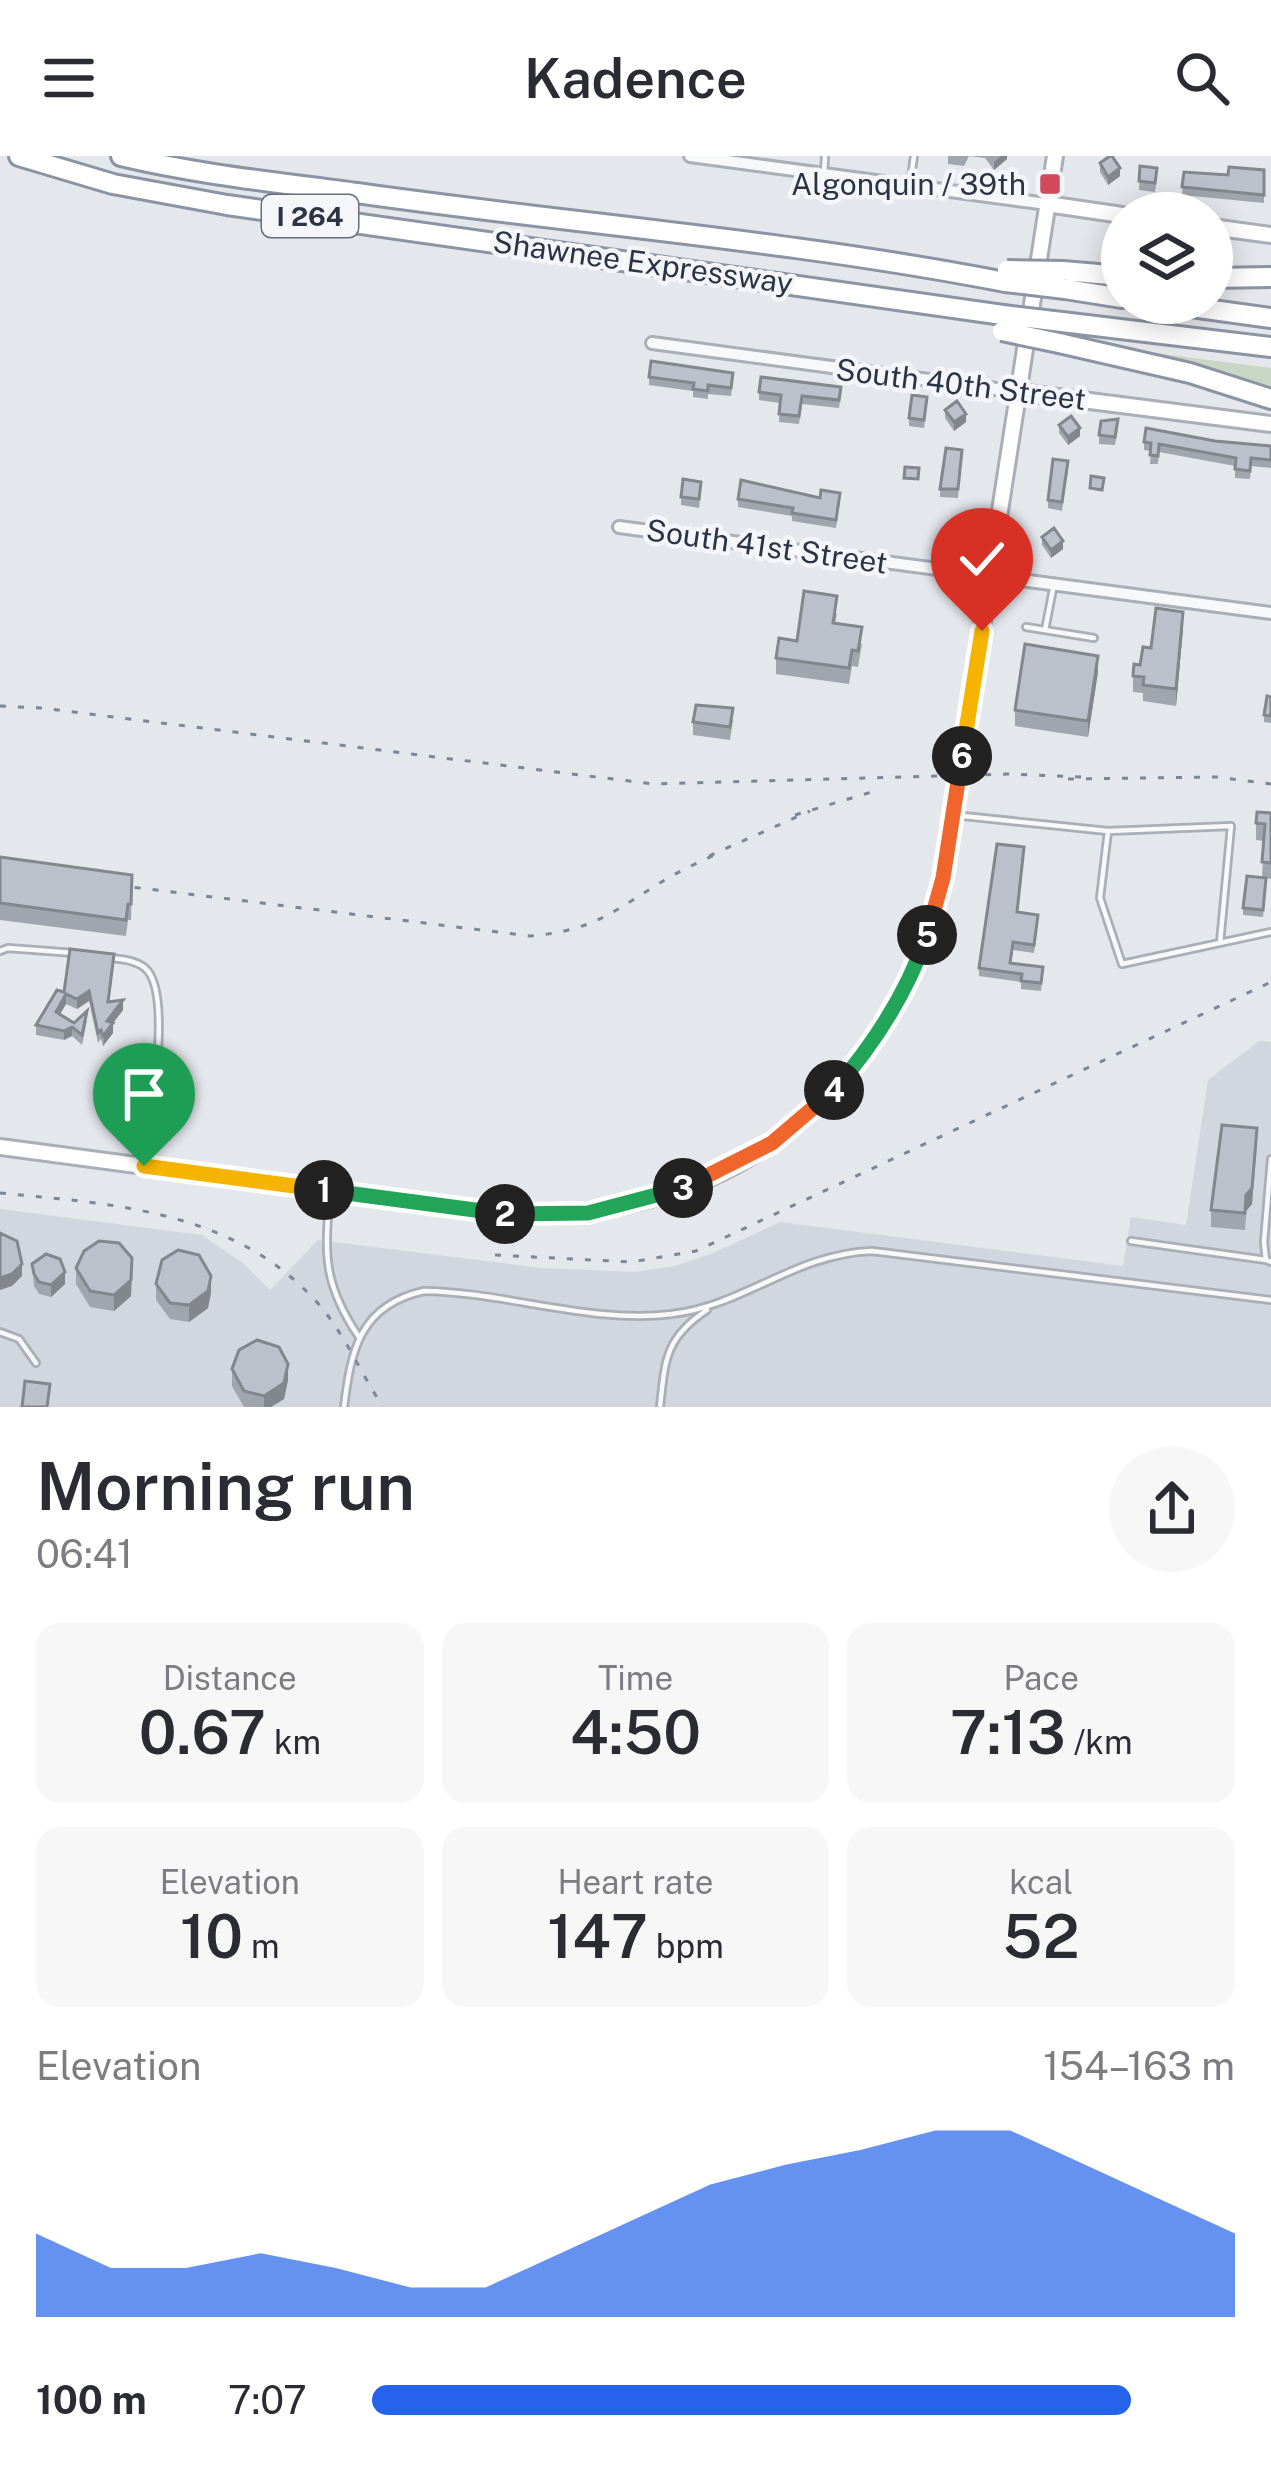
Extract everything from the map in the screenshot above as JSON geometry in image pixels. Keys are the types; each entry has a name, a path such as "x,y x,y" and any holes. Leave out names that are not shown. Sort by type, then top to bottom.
{"highway":[{"name":"Shawnee Expressway","path":"19,156 163,194 916,303 1003,323"},
{"name":"Shawnee Expressway","path":"121,156 192,170 608,227 1064,280 1101,291"},
{"path":"1064,280 1101,277"},
{"path":"1233,278 1271,278"},
{"path":"1233,313 1271,318"},
{"path":"1003,323 1062,322 1271,347"},
{"path":"1003,323 1059,343 1190,373 1271,400"}],"street":[{"path":"690,156 1101,212"},
{"path":"0,1147 507,1214 588,1213 698,1183 772,1143 836,1088 884,1027 905,991 932,920 992,576 1055,156"},
{"path":"1233,230 1271,236"},
{"name":"South 40th Street","path":"652,344 1271,424"},
{"name":"South 41st Street","path":"619,526 1271,613"}],"lane":[{"path":"824,174 825,156"},
{"path":"910,185 914,156"},
{"path":"1045,630 1054,584"},
{"path":"1026,627 1094,638"},
{"path":"953,815 1108,831 1231,826 1220,943"},
{"path":"1108,831 1100,898 1122,964 1271,932"},
{"path":"0,951 78,954"},
{"path":"97,956 134,961 148,970 156,986 159,1011 144,1166"},
{"path":"1132,1241 1269,1261 1264,1241 1271,1159"},
{"path":"331,1191 324,1249 327,1270 340,1309 358,1337"},
{"path":"660,1407 667,1355 685,1325 710,1308 826,1256 872,1251 1271,1300"},
{"path":"344,1407 358,1337 389,1303 424,1291 648,1314 710,1308"},
{"path":"0,1332 19,1339 36,1363"}],"shaded area":[{"path":"1259,1041 1271,1042 1271,1407 0,1407 0,1209 202,1235 244,1264 270,1290 318,1240 541,1268 634,1272 711,1254 780,1222 1123,1266 1131,1217 1186,1225 1208,1080"}],"green space":[{"path":"1093,345 1271,368 1271,390"}],"building":[{"path":"1110,156 1120,168 1108,177 1100,163"},
{"path":"1140,166 1157,168 1155,183 1139,181"},
{"path":"1229,167 1264,170 1264,195 1182,187 1184,172 1228,175"},
{"path":"651,361 733,373 731,388 708,385 708,391 693,389 694,383 649,377"},
{"path":"761,377 841,387 839,400 802,396 799,416 779,414 781,395 759,392"},
{"path":"912,395 927,397 924,420 909,418"},
{"path":"957,401 966,414 954,422 945,410"},
{"path":"1071,416 1080,428 1068,437 1059,425"},
{"path":"1118,419 1115,437 1099,435 1101,421"},
{"path":"1146,428 1271,446 1271,460 1251,458 1250,471 1235,469 1236,458 1159,444 1158,456 1150,455 1151,443 1144,442"},
{"path":"946,448 962,450 958,489 940,489"},
{"path":"1053,459 1068,461 1062,502 1048,500"},
{"path":"905,467 919,468 918,479 904,478"},
{"path":"1091,476 1104,478 1102,490 1090,488"},
{"path":"683,479 701,482 699,499 681,497"},
{"path":"741,480 820,498 821,490 840,493 836,520 738,499"},
{"path":"1054,528 1063,541 1051,550 1042,537"},
{"path":"804,591 837,596 833,623 862,627 849,668 776,658 779,638 797,641"},
{"path":"1156,608 1183,612 1176,689 1143,685 1144,677 1133,676 1143,647 1151,648"},
{"path":"1025,644 1098,656 1088,721 1015,710"},
{"path":"1267,696 1271,697 1271,716 1264,715"},
{"path":"696,705 733,708 730,727 693,722"},
{"path":"1257,812 1271,813 1271,863 1262,862 1265,824 1256,823"},
{"path":"997,844 1024,847 1017,912 1038,915 1034,945 1013,942 1010,963 1043,967 1041,983 1021,981 1022,974 979,968"},
{"path":"0,857 132,875 126,920 0,903"},
{"path":"1247,876 1266,878 1263,910 1243,908"},
{"path":"70,949 114,954 108,1002 123,1000 107,1021 113,1023 103,1036 101,1030 98,1033 89,991 77,999 66,994 56,1012 74,1023 87,1011 82,1035 72,1027 64,1031 36,1025 57,990 64,992"},
{"path":"1222,1125 1257,1128 1245,1213 1211,1210"},
{"path":"0,1233 17,1241 22,1264 0,1278"},
{"path":"99,1241 119,1243 132,1258 131,1280 114,1295 90,1291 76,1268 84,1251"},
{"path":"178,1250 199,1255 211,1276 208,1291 189,1305 170,1303 156,1284 162,1260"},
{"path":"46,1254 60,1259 65,1272 51,1285 39,1282 32,1264"},
{"path":"257,1340 279,1347 288,1364 284,1383 264,1396 244,1391 232,1369 239,1350"},
{"path":"25,1381 50,1384 47,1407 22,1407"}],"railway":[{"path":"0,706 653,784 1008,774 1084,777"},
{"path":"1068,779 1216,777 1271,784"},
{"path":"795,815 875,791"},
{"path":"709,856 810,811"},
{"path":"99,883 530,936 590,923 722,851"},
{"path":"495,1255 631,1262 696,1251 1271,982"},
{"path":"0,1193 127,1208 208,1229 246,1246 314,1299 383,1407"}],"place":[{"name":"Algonquin / 39th","path":"1050,184"}],"route":[{"path":"144,1166 507,1214 588,1213 698,1183 772,1143 836,1088 860,1060 905,991 921,952 943,878 982,631"}]}
